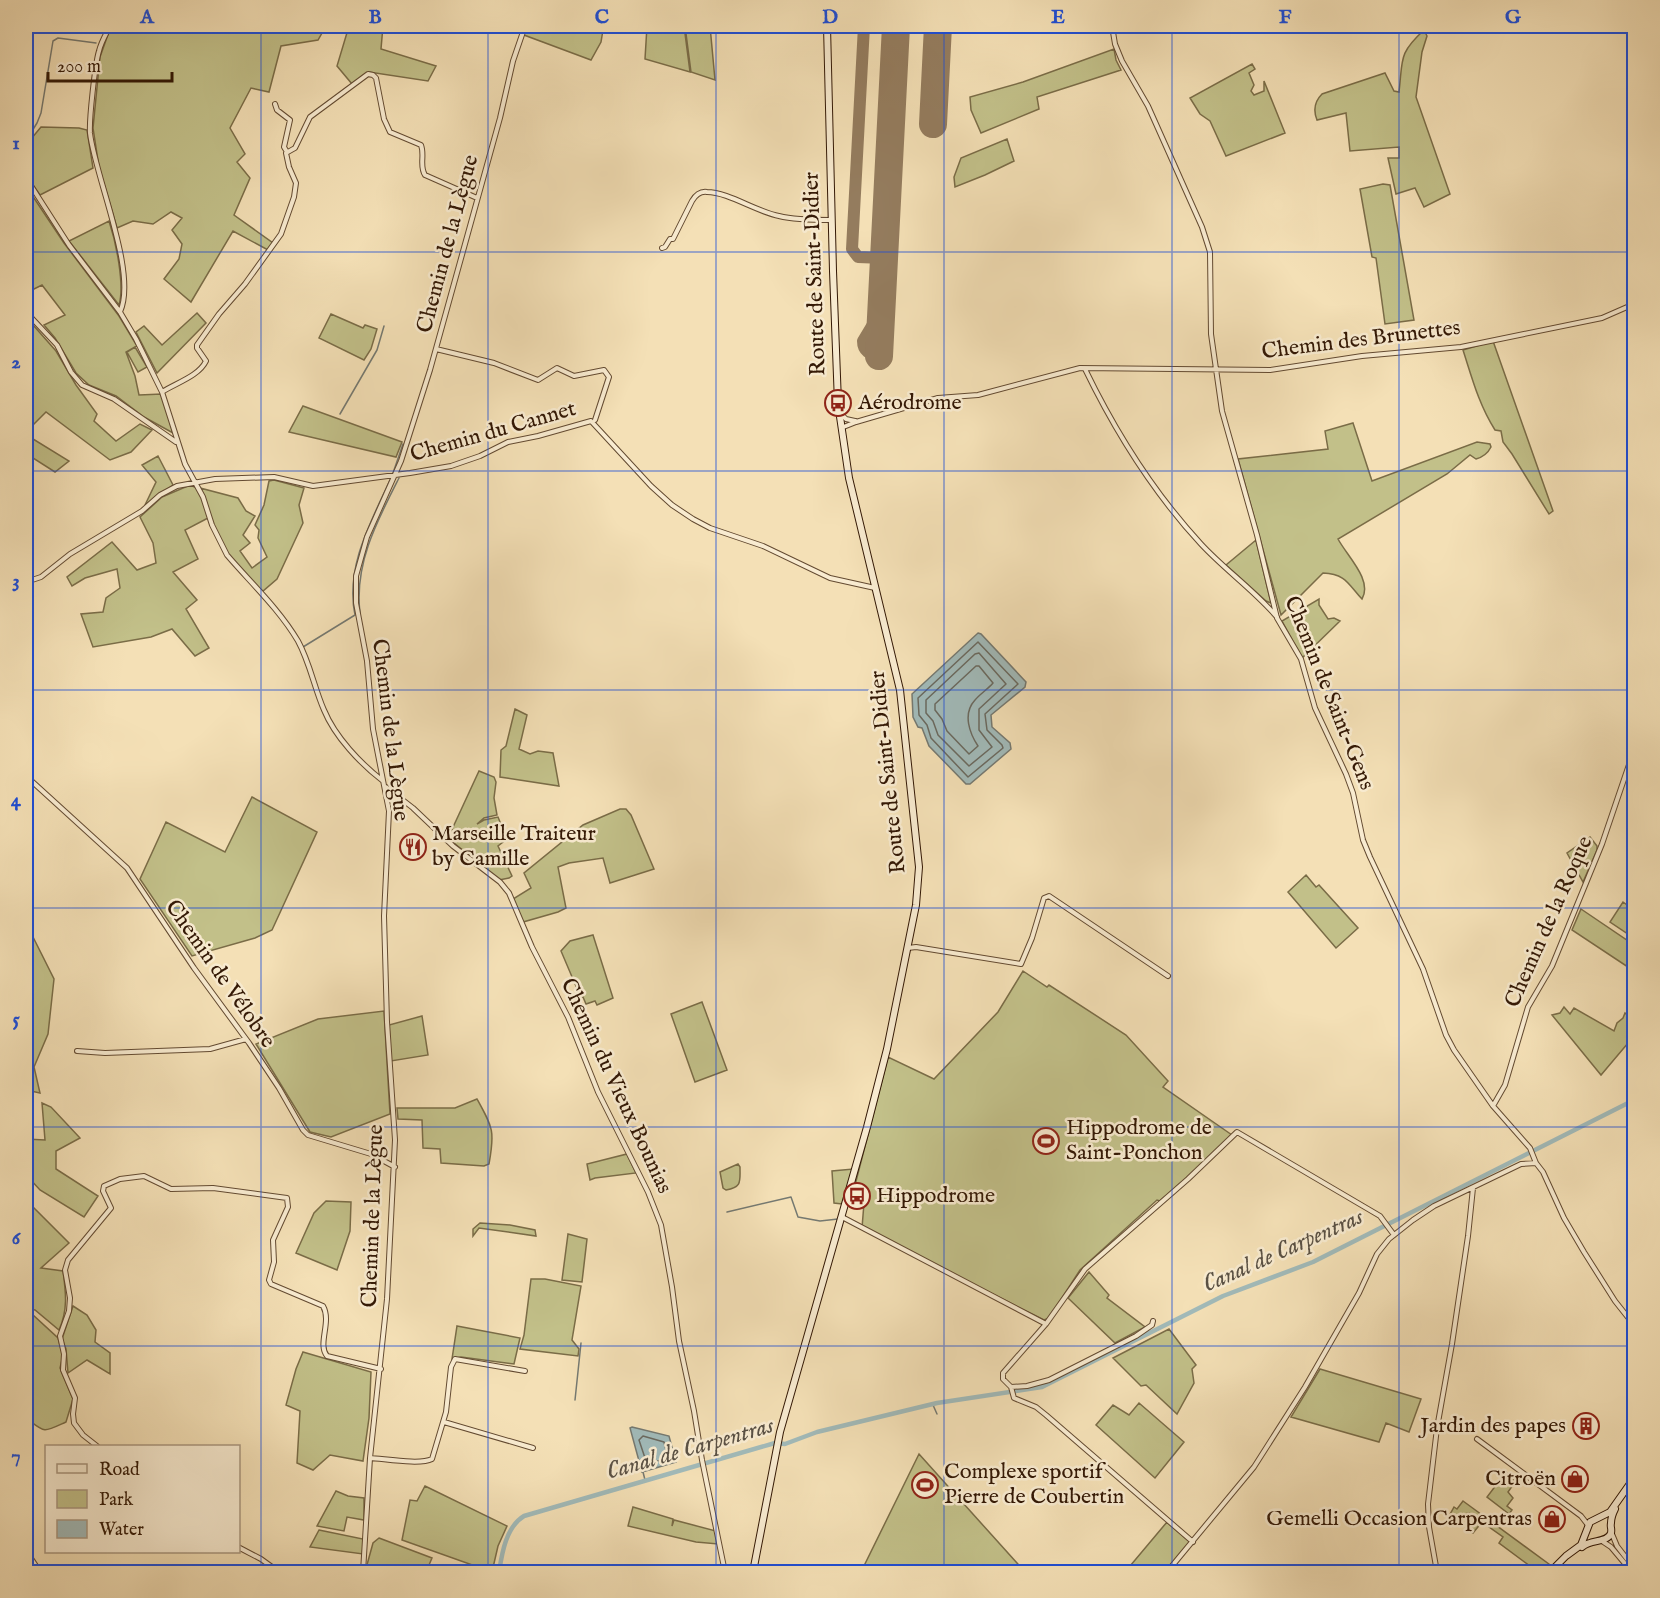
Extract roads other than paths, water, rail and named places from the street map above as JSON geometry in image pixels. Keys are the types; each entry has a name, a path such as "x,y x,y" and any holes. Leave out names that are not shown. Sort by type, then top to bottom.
{"main road":[{"name":"Route de Saint-Didier","path":"753,1572 777,1444 880,1077 918,885 916,834 900,690 849,478 839,411 831,220 827,26"},
{"path":"1550,1572 1562,1559 1581,1545 1594,1519 1610,1512 1635,1478"},
{"path":"1555,1572 1571,1555 1586,1544 1606,1539 1611,1532 1610,1524 1617,1503"},
{"path":"1602,1517 1610,1524"},
{"path":"1588,1528 1590,1537 1598,1540"}],"street":[{"path":"110,26 99,51 90,131 121,261 125,290 120,312"},
{"name":"Chemin de la Lègue","path":"363,1572 370,1458 387,1299 395,1167 384,916 389,811 374,729 367,661 355,593 356,576 367,537 396,475 436,349 500,118 513,61 525,26"},
{"name":"Chemin de Saint-Gens","path":"1112,26 1115,44 1122,61 1148,106 1210,252 1211,334 1222,411 1257,535 1277,618 1301,659 1315,708 1349,783 1363,840 1423,969 1446,1035 1464,1067 1532,1152 1536,1163 1544,1172 1564,1218 1584,1252 1615,1301 1635,1324"},
{"path":"287,152 295,148 310,117 315,112 371,74 376,78 386,126 394,135 421,145 422,170 425,175 477,198"},
{"path":"162,392 191,376 205,365 206,361 197,345 281,234 294,197 296,183 284,147 290,120 277,110 276,104"},
{"name":"Chemin du Vieux Bounias","path":"26,178 69,245 120,312 139,344 162,392 185,464 203,497 220,546 283,619 299,643 310,667 325,714 333,727 385,784 444,838 505,888 568,1017 595,1086 648,1192 661,1225 672,1287 678,1341 725,1572"},
{"path":"662,248 673,239 696,195 708,191 779,216 831,220"},
{"name":"Chemin des Brunettes","path":"841,426 938,398 978,395 1080,368 1269,370 1353,357 1461,347 1602,318 1635,304"},
{"path":"26,312 57,345 71,372 82,385 114,399 177,442"},
{"path":"436,349 494,363 538,380 556,368 573,376 604,370 609,376 595,420"},
{"path":"1085,369 1113,423 1153,485 1201,544 1264,602 1277,618"},
{"path":"839,411 853,421"},
{"name":"Chemin du Cannet","path":"26,582 41,577 70,554 142,511 160,495 177,486 195,481 274,477 313,486 396,475 451,466 480,456 508,442 591,421 651,486 672,505 693,519 710,528 763,546 830,578 876,588"},
{"name":"Chemin de la Roque","path":"1493,1106 1505,1085 1528,1007 1552,966 1602,844 1635,750"},
{"name":"Chemin de Vélobre","path":"26,776 127,868 194,969 246,1039 308,1135 371,1154 395,1167"},
{"path":"907,948 916,947 1021,964 1032,938 1044,898 1049,896 1168,976"},
{"path":"77,1051 105,1053 210,1048 246,1039"},
{"path":"1192,1542 1046,1415 1036,1407 1014,1398 1003,1375 1046,1324 1085,1269 1203,1166 1237,1132 1380,1216 1394,1235"},
{"path":"1167,1572 1254,1467 1310,1378 1359,1293 1377,1254 1394,1235 1424,1212 1521,1164 1536,1163"},
{"path":"96,1445 82,1435 74,1423 72,1414 75,1398 63,1370 64,1354 60,1336 69,1311 70,1298 65,1270 72,1256 111,1208 103,1191 104,1186 120,1179 144,1176 171,1189 213,1188 287,1198 288,1207 273,1240 274,1262 269,1280 271,1284 323,1306 327,1320 324,1350 327,1356 381,1369"},
{"path":"1437,1572 1429,1527 1428,1502 1437,1428 1468,1236 1473,1188"},
{"path":"842,1217 1046,1324"},
{"path":"1011,1388 1049,1380 1136,1336 1152,1326 1153,1321"},
{"path":"370,1458 429,1461 432,1459 444,1422 451,1366 455,1359 525,1371"},
{"path":"444,1422 533,1448"},
{"path":"1477,1439 1581,1516 1588,1528"},
{"path":"1581,1516 1594,1519"},
{"path":"1611,1532 1617,1546 1635,1568"},
{"path":"1598,1540 1611,1547 1632,1572"},
{"path":"240,1548 279,1572"},
{"path":"26,1551 40,1572"}],"water":[{"path":"978,633 1026,682 1025,687 991,715 992,727 1010,743 1011,749 970,784 966,784 929,746 922,728 918,727 913,717 912,694"},
{"path":"630,1428 669,1436 676,1462 642,1472"}],"waterway":[{"path":"27,139 41,113 53,41 58,38 96,43"},
{"path":"340,414 377,350 384,326"},
{"path":"393,473 403,444"},
{"path":"360,613 360,577 364,560 375,527 399,478"},
{"path":"303,647 355,615 353,597 357,562 368,529 390,480"},
{"name":"Canal de Carpentras","path":"499,1572 503,1549 509,1534 524,1516 775,1443 785,1444 817,1432 937,1403 1042,1387 1223,1296 1313,1262 1634,1100"},
{"path":"727,1212 791,1197 798,1217 820,1221 838,1219"},
{"path":"575,1400 581,1343"},
{"path":"933,1405 937,1414"},
{"path":"643,1472 645,1480"}],"place":[{"name":"Aérodrome","path":"838,403"},
{"name":"Marseille Traiteur by Camille","path":"413,847"},
{"name":"Hippodrome de Saint-Ponchon","path":"1046,1141"},
{"name":"Hippodrome","path":"857,1196"},
{"name":"Jardin des papes","path":"1586,1426"},
{"name":"Citroën","path":"1575,1479"},
{"name":"Complexe sportif Pierre de Coubertin","path":"925,1485"},
{"name":"Gemelli Occasion Carpentras","path":"1552,1519"}]}
